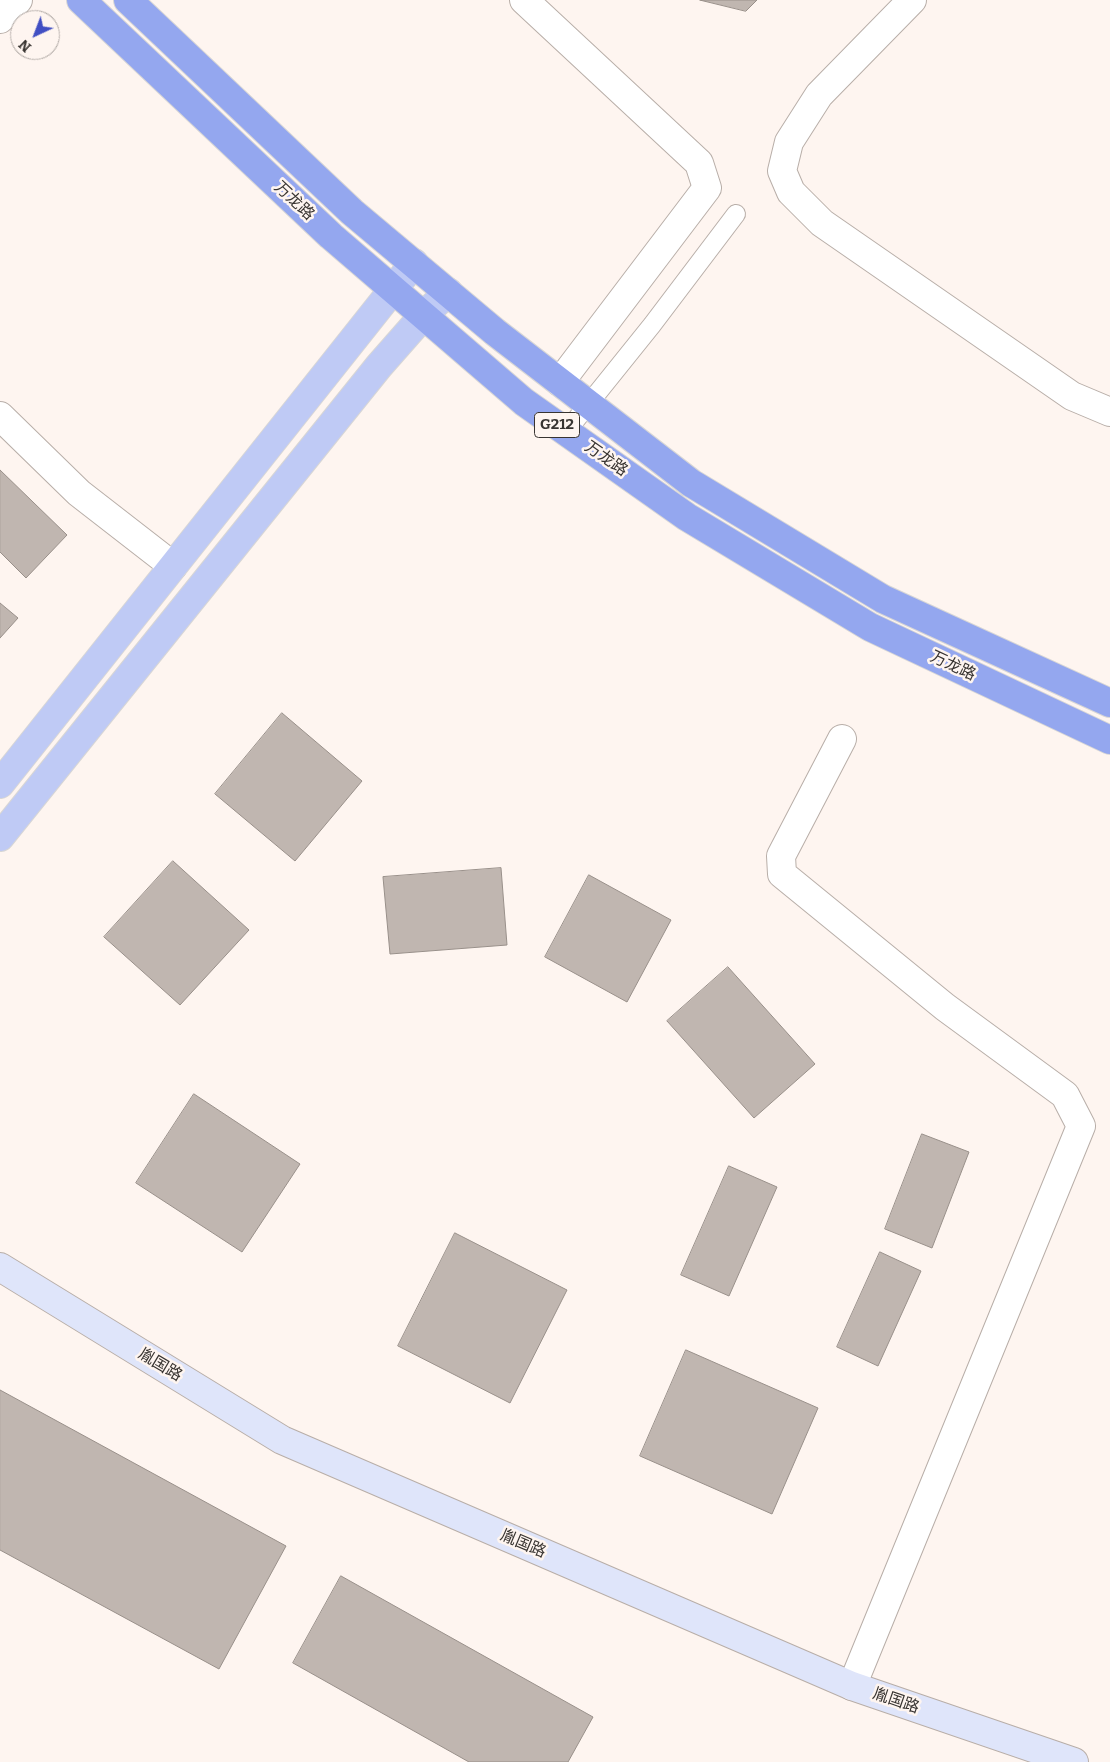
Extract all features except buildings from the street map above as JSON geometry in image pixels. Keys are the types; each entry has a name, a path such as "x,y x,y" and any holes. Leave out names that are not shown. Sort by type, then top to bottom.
{"highway":[{"name":"万龙路","path":"82,0 331,236 524,402 687,516 870,627 1110,740"},
{"name":"万龙路","path":"128,0 352,212 560,382 691,483 884,599 1110,703"}],"main road":[{"path":"0,784 414,264"},
{"path":"0,837 379,366 448,292"},
{"name":"胤国路","path":"0,1267 282,1440 852,1686 1074,1762"}],"street":[{"path":"0,19 18,0"},
{"path":"524,0 699,163 707,188 560,382"},
{"path":"912,0 820,96 789,142 782,171 791,192 822,223 1064,391 1110,412"},
{"path":"0,416 79,493 173,566"},
{"path":"842,739 781,856 782,874 945,1008 1066,1095 1081,1126 852,1686"}],"lane":[{"path":"566,432 736,214"}]}
